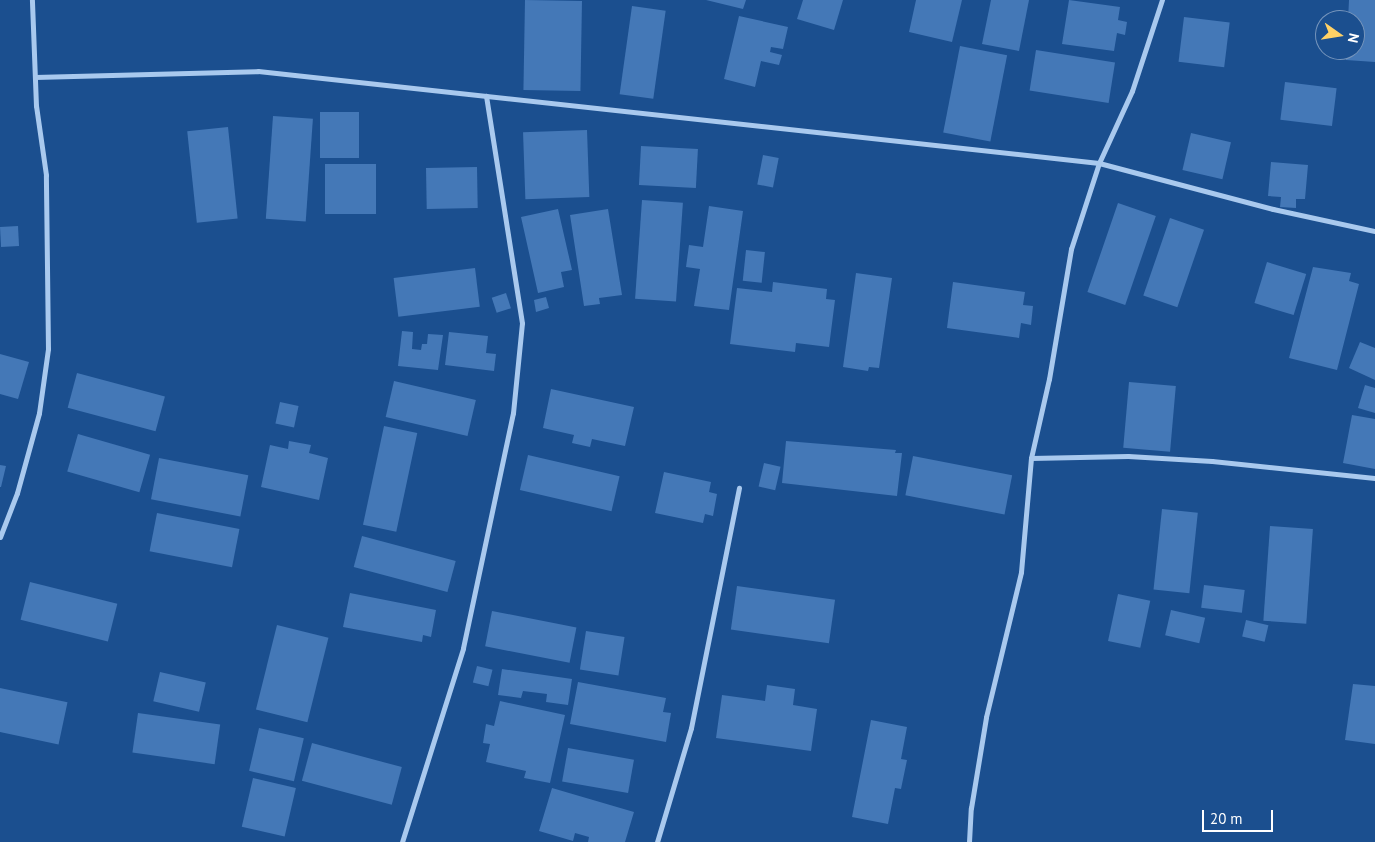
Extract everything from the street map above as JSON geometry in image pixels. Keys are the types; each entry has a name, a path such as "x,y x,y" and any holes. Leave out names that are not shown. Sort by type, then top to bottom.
{"street":[{"path":"0,537 17,493 39,414 48,349 46,175 35,77 32,0"},
{"path":"969,842 970,808 986,717 1021,572 1031,458 1049,379 1071,249 1099,163 1132,91 1162,0"},
{"path":"35,77 258,72 1099,163 1273,209 1375,231"},
{"path":"402,842 463,648 514,413 522,323 486,96"},
{"path":"1031,458 1128,456 1202,460 1375,478"},
{"path":"657,842 691,728 739,488"}],"building":[{"path":"525,0 582,1 580,91 523,90"},
{"path":"706,0 746,0 743,9"},
{"path":"803,0 843,0 834,30 797,19"},
{"path":"916,0 962,0 952,42 909,32"},
{"path":"991,0 1029,0 1019,51 982,44"},
{"path":"1069,0 1120,7 1118,20 1127,22 1125,35 1117,33 1114,51 1062,44"},
{"path":"1349,0 1375,0 1375,62 1346,60 1365,60 1365,10 1348,10"},
{"path":"632,6 666,11 653,99 620,94"},
{"path":"739,16 788,27 783,49 771,47 770,52 782,55 779,65 761,61 755,87 724,79"},
{"path":"1184,17 1230,23 1224,67 1179,62"},
{"path":"960,46 1007,55 990,142 943,132"},
{"path":"1036,50 1115,63 1109,103 1030,90"},
{"path":"1285,82 1337,88 1332,126 1280,120"},
{"path":"320,112 359,112 359,158 320,158"},
{"path":"273,116 313,119 306,222 266,219"},
{"path":"228,127 238,218 197,223 187,131"},
{"path":"587,130 589,197 525,199 523,132"},
{"path":"1191,133 1231,142 1222,179 1182,170"},
{"path":"641,146 698,149 696,188 639,185"},
{"path":"763,155 779,158 773,188 757,184"},
{"path":"1271,162 1308,165 1305,199 1296,199 1296,208 1280,207 1281,197 1268,196"},
{"path":"325,164 376,164 376,214 325,214"},
{"path":"477,167 478,208 427,209 426,168"},
{"path":"642,200 683,203 676,302 635,299"},
{"path":"1118,203 1156,216 1125,305 1087,292"},
{"path":"709,206 743,211 729,310 694,306 700,269 686,267 689,245 703,247"},
{"path":"558,209 572,270 561,272 564,287 538,293 521,217"},
{"path":"608,209 622,295 599,298 600,304 584,306 570,215"},
{"path":"1170,218 1204,230 1177,307 1143,296"},
{"path":"18,226 19,246 1,247 0,227"},
{"path":"746,250 765,252 762,283 743,281"},
{"path":"1267,262 1306,274 1294,315 1254,303"},
{"path":"1313,267 1351,273 1349,281 1359,284 1337,370 1289,358"},
{"path":"475,268 480,307 398,317 394,278"},
{"path":"856,273 892,278 879,368 869,367 868,371 843,367"},
{"path":"773,282 827,289 826,299 835,300 829,347 796,343 795,352 730,344 737,288 772,292"},
{"path":"953,282 1025,292 1023,305 1033,306 1031,325 1021,323 1019,338 947,328"},
{"path":"506,293 511,308 497,313 492,298"},
{"path":"546,297 549,308 536,312 534,300"},
{"path":"402,331 413,332 412,349 421,350 422,344 427,344 428,334 443,335 438,370 398,366"},
{"path":"449,332 488,336 486,353 496,354 494,371 445,365"},
{"path":"1360,342 1375,348 1375,380 1349,368"},
{"path":"0,354 29,362 18,399 0,394"},
{"path":"77,373 165,397 156,431 68,408"},
{"path":"394,381 476,400 468,436 386,417"},
{"path":"1129,382 1176,386 1170,452 1123,448"},
{"path":"1365,385 1375,388 1375,413 1358,408"},
{"path":"551,389 634,407 625,446 592,439 590,447 572,443 574,435 543,428"},
{"path":"280,402 299,406 294,427 275,424"},
{"path":"1352,415 1375,419 1375,469 1343,463"},
{"path":"384,426 417,433 396,532 363,525"},
{"path":"78,434 150,455 139,492 67,471"},
{"path":"289,441 311,445 309,453 328,458 319,500 261,487 270,445 288,449"},
{"path":"786,441 896,450 895,453 902,453 897,496 782,483"},
{"path":"528,455 620,476 611,511 520,490"},
{"path":"913,456 1012,475 1005,515 905,495"},
{"path":"159,458 248,475 240,517 151,499"},
{"path":"764,463 781,467 775,490 759,486"},
{"path":"0,465 6,466 1,487 0,487"},
{"path":"664,472 711,482 709,492 717,494 713,516 705,514 703,523 655,513"},
{"path":"1162,509 1198,513 1189,593 1154,590"},
{"path":"157,513 239,529 232,567 150,551"},
{"path":"1270,526 1313,529 1306,624 1263,621"},
{"path":"362,536 456,561 447,592 354,567"},
{"path":"30,582 117,604 108,642 21,620"},
{"path":"1204,585 1245,590 1242,613 1201,608"},
{"path":"737,586 835,600 829,643 731,630"},
{"path":"350,593 436,610 431,637 423,635 422,642 343,627"},
{"path":"1118,594 1150,601 1140,648 1108,641"},
{"path":"1171,610 1205,618 1199,643 1165,635"},
{"path":"492,611 576,627 570,663 485,646"},
{"path":"1246,620 1268,625 1265,642 1242,637"},
{"path":"277,625 328,638 307,722 256,709"},
{"path":"586,631 625,637 618,676 580,670"},
{"path":"477,666 493,670 488,686 473,682"},
{"path":"502,669 572,679 568,705 546,702 547,694 523,691 521,698 498,695"},
{"path":"160,672 206,683 199,712 153,701"},
{"path":"578,682 666,698 663,712 671,713 666,742 570,724"},
{"path":"1353,684 1375,686 1375,744 1345,740"},
{"path":"767,685 795,689 793,705 817,709 811,751 716,738 722,695 765,701"},
{"path":"0,688 67,702 59,744 0,732"},
{"path":"500,701 565,715 550,783 524,778 526,771 486,762 490,744 483,743 486,724 494,726"},
{"path":"138,713 220,725 215,764 132,753"},
{"path":"871,720 907,727 901,759 907,760 901,789 895,788 888,824 852,817"},
{"path":"259,728 304,738 294,781 249,771"},
{"path":"312,743 402,767 392,805 302,781"},
{"path":"568,748 634,760 628,793 562,781"},
{"path":"253,778 296,788 285,837 242,827"},
{"path":"552,788 634,812 625,842 588,842 589,837 575,833 573,841 539,831"}]}
